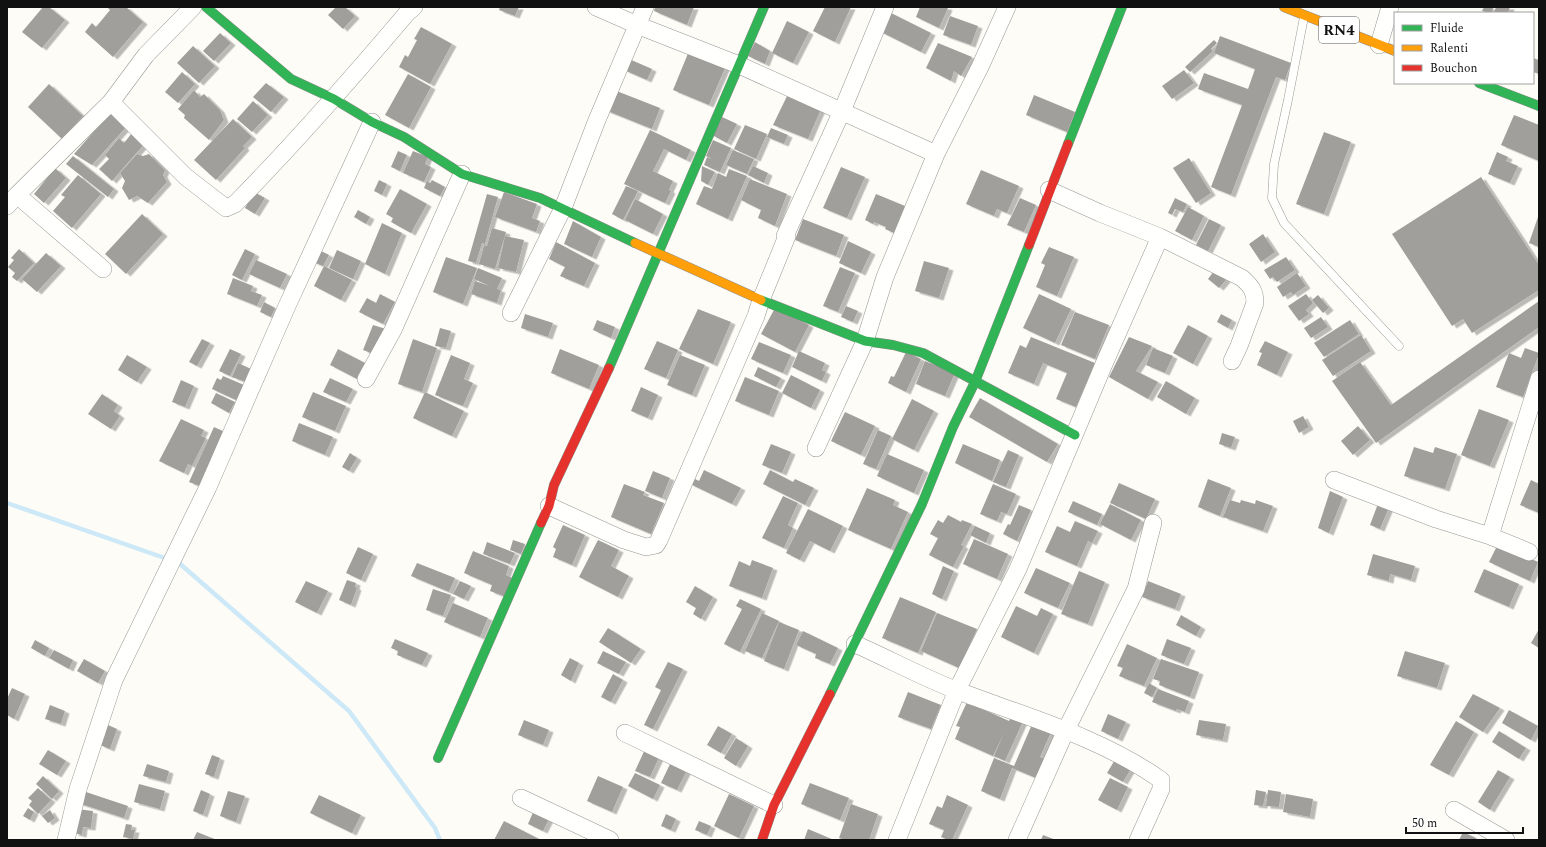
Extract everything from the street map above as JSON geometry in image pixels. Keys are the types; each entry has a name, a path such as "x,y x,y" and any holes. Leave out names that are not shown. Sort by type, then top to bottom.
{"main road":[{"path":"206,7 291,79 334,99 372,122 404,137 462,174 540,198 658,254 761,300 865,341 893,345 922,353 1075,435"},
{"path":"438,758 549,506 554,485 604,379 764,7"},
{"path":"762,840 774,805 856,644 922,504 953,427 974,382 1122,7"},
{"name":"RN4","path":"1284,7 1394,51"},
{"path":"1482,84 1539,106"}],"street":[{"path":"103,269 12,200 111,102 146,55 193,7"},
{"path":"596,7 637,25 739,65 936,154"},
{"path":"510,313 563,208 597,120 645,7"},
{"path":"549,506 624,540 646,548 656,545 756,316 785,236 842,111 886,7"},
{"path":"816,448 865,341 885,277 936,154 980,67 1006,7"},
{"path":"1379,45 1390,7"},
{"path":"111,102 186,177 226,208 235,204 334,99 407,9"},
{"path":"66,840 78,789 114,680 208,487 287,306 372,122"},
{"path":"366,379 393,330 462,174"},
{"path":"1049,190 1100,213 1160,237 1242,278 1252,287 1255,296 1255,303 1232,361"},
{"path":"897,840 956,690 1018,569 1104,364 1160,237"},
{"path":"1490,536 1539,379"},
{"path":"1334,480 1436,518 1490,536 1529,552"},
{"path":"1017,840 1066,730 1136,589 1153,523"},
{"path":"856,644 956,690 1066,730 1142,766 1162,780 1161,789 1138,840"},
{"path":"625,733 774,805"},
{"path":"522,798 610,840"},
{"path":"1454,810 1506,840"}],"lane":[{"path":"1304,16 1274,164 1272,198 1284,223 1399,346"}],"building":[{"path":"43,7 49,7 65,20 42,48 22,32"},
{"path":"107,7 126,7 143,22 113,57 85,32 92,23 96,27 110,10"},
{"path":"336,7 345,7 355,16 343,29 328,15"},
{"path":"500,7 519,7 515,16 499,10"},
{"path":"655,7 694,7 687,25 654,11"},
{"path":"825,7 851,7 835,42 813,31"},
{"path":"920,7 948,8 939,28 916,17"},
{"path":"1484,7 1494,7 1492,12 1482,11"},
{"path":"1496,7 1510,7 1508,12 1494,12"},
{"path":"889,12 931,33 921,52 879,31"},
{"path":"950,16 978,26 971,45 943,35"},
{"path":"787,21 809,32 793,63 772,53"},
{"path":"421,27 452,44 430,84 399,67 405,55 408,57 417,40 414,39"},
{"path":"220,33 231,43 214,61 203,51"},
{"path":"1220,36 1291,63 1285,80 1276,77 1231,195 1211,187 1242,105 1198,89 1204,73 1248,89 1255,69 1214,53"},
{"path":"1214,40 1217,43 1211,49 1213,51 1190,72 1185,67"},
{"path":"755,42 770,51 765,64 748,56"},
{"path":"938,43 972,57 961,76 954,71 951,81 926,68"},
{"path":"193,46 215,66 199,83 177,63"},
{"path":"689,51 726,66 709,105 673,90"},
{"path":"1534,58 1539,60 1539,74 1534,72"},
{"path":"629,59 652,69 647,80 624,70"},
{"path":"1184,70 1194,83 1172,99 1162,86"},
{"path":"182,72 195,84 178,103 165,92"},
{"path":"408,74 431,87 409,128 385,115"},
{"path":"266,83 284,97 271,112 253,97"},
{"path":"49,84 83,116 62,139 28,107"},
{"path":"194,90 200,97 204,94 220,110 224,120 209,140 184,118 185,115 178,109"},
{"path":"614,90 660,108 652,129 605,110"},
{"path":"788,94 821,109 808,139 773,125"},
{"path":"1034,95 1075,112 1067,132 1026,115"},
{"path":"253,101 268,115 252,132 237,119"},
{"path":"111,112 127,126 92,165 74,154"},
{"path":"1514,115 1539,125 1539,161 1501,145"},
{"path":"722,117 737,124 727,143 712,135"},
{"path":"233,119 252,137 243,146 245,148 216,180 194,160"},
{"path":"745,125 767,134 756,159 734,149"},
{"path":"771,128 788,135 784,144 767,137"},
{"path":"650,130 691,150 686,160 664,149 653,171 673,181 669,190 671,191 665,203 624,184"},
{"path":"1324,132 1351,142 1324,214 1296,204"},
{"path":"132,133 147,141 112,181 99,169 109,159 105,155 119,138 124,143"},
{"path":"713,140 731,148 720,172 704,165 707,157 714,160 706,156"},
{"path":"733,150 754,159 747,174 726,165"},
{"path":"398,151 407,155 400,171 391,167"},
{"path":"413,151 428,157 425,164 431,167 424,182 403,173"},
{"path":"1497,152 1508,157 1506,161 1518,166 1510,183 1488,174"},
{"path":"137,154 143,156 149,154 165,170 163,175 167,182 148,203 137,196 129,200 122,188 125,181 120,173"},
{"path":"73,156 114,189 108,197 66,164"},
{"path":"1189,158 1211,193 1196,203 1173,168"},
{"path":"702,166 715,172 708,185 701,181"},
{"path":"753,166 768,173 764,183 748,175"},
{"path":"841,167 865,177 847,218 823,208"},
{"path":"55,168 66,178 44,203 34,194"},
{"path":"729,169 747,176 728,219 696,204 704,186 712,189 718,173 726,177"},
{"path":"981,170 1019,186 1007,213 997,209 994,216 966,204"},
{"path":"78,175 101,194 72,228 53,211 65,197 61,195"},
{"path":"1481,177 1539,265 1539,290 1472,333 1463,319 1452,326 1392,234"},
{"path":"750,179 787,194 775,226 758,218 761,210 741,200"},
{"path":"379,180 387,184 382,195 374,191"},
{"path":"432,180 445,187 440,196 424,188 427,181 430,183"},
{"path":"626,186 638,191 623,220 612,214"},
{"path":"400,189 427,204 411,233 391,222 393,218 386,214"},
{"path":"254,192 265,198 255,214 245,208"},
{"path":"504,192 537,204 532,218 540,221 536,232 495,217"},
{"path":"487,194 498,197 485,244 482,243 476,263 468,261"},
{"path":"876,194 905,206 894,233 885,229 886,227 874,222 873,224 865,220"},
{"path":"1020,198 1036,205 1024,232 1007,225"},
{"path":"1175,198 1187,204 1183,212 1175,209 1172,215 1168,213"},
{"path":"635,199 663,214 653,234 625,220"},
{"path":"1188,207 1204,216 1192,240 1175,231"},
{"path":"358,210 370,217 366,224 354,217"},
{"path":"142,214 163,234 126,274 105,254"},
{"path":"1539,214 1539,247 1529,243"},
{"path":"803,219 844,235 836,256 795,240"},
{"path":"1209,219 1221,225 1208,251 1196,245"},
{"path":"573,221 601,237 592,257 564,244"},
{"path":"382,223 402,233 385,274 365,264"},
{"path":"492,228 506,232 495,269 479,264 484,246 487,246"},
{"path":"1263,234 1275,252 1261,262 1249,244"},
{"path":"505,236 524,240 516,272 498,268"},
{"path":"848,241 871,252 861,273 839,263"},
{"path":"556,242 595,263 584,286 560,276 565,267 549,259"},
{"path":"1049,247 1074,257 1057,296 1036,287 1045,265 1041,263"},
{"path":"19,249 34,263 17,281 12,277 15,273 8,267 14,260 11,258"},
{"path":"245,249 255,254 242,280 232,275"},
{"path":"319,250 329,255 323,266 313,262"},
{"path":"337,250 361,261 353,279 329,268"},
{"path":"46,253 61,266 37,292 22,279"},
{"path":"446,257 477,268 463,304 433,292"},
{"path":"1286,257 1295,270 1277,282 1273,277 1270,279 1264,270"},
{"path":"256,260 287,274 280,288 249,274"},
{"path":"924,261 949,268 939,298 915,291"},
{"path":"324,266 352,280 341,300 314,286"},
{"path":"840,267 855,273 838,312 823,306"},
{"path":"478,268 502,278 497,289 501,290 497,303 471,294 475,281 490,286 474,279"},
{"path":"1214,271 1226,280 1219,288 1208,279"},
{"path":"1297,273 1306,286 1293,295 1291,292 1283,297 1277,287"},
{"path":"233,278 253,286 251,291 262,295 257,306 227,294"},
{"path":"380,294 395,302 383,324 359,312 367,298 376,303"},
{"path":"1039,294 1071,309 1055,343 1023,328"},
{"path":"1306,294 1313,303 1306,310 1309,314 1299,321 1288,306"},
{"path":"1318,295 1329,308 1323,313 1312,300"},
{"path":"1539,301 1539,327 1376,443 1332,381 1360,362 1391,405"},
{"path":"264,302 275,308 271,317 260,312"},
{"path":"846,306 858,311 853,322 841,317"},
{"path":"775,308 809,325 795,352 761,334"},
{"path":"698,309 731,322 713,364 679,349"},
{"path":"1075,312 1109,325 1095,359 1061,345"},
{"path":"525,314 553,323 548,337 521,328"},
{"path":"1221,314 1232,320 1228,328 1217,322"},
{"path":"1321,317 1328,327 1311,338 1304,328"},
{"path":"597,320 615,327 611,338 593,330"},
{"path":"1350,320 1359,334 1324,357 1314,343"},
{"path":"373,325 386,329 376,355 363,350"},
{"path":"1188,325 1208,336 1193,364 1173,353"},
{"path":"440,328 451,331 446,348 435,346"},
{"path":"1361,335 1371,351 1333,376 1322,360"},
{"path":"1031,337 1095,363 1076,407 1056,399 1067,373 1043,363 1034,384 1008,373 1020,345 1026,348"},
{"path":"1129,337 1152,346 1136,371 1158,382 1148,399 1109,377"},
{"path":"202,339 210,343 197,366 189,362"},
{"path":"413,339 437,348 422,392 398,384"},
{"path":"657,341 678,350 666,378 644,369"},
{"path":"1265,341 1288,352 1277,375 1257,365 1262,353 1259,352"},
{"path":"759,342 791,355 783,373 751,359"},
{"path":"1153,348 1173,356 1165,373 1146,365"},
{"path":"1525,348 1539,354 1523,397 1496,387 1509,353 1521,358"},
{"path":"230,349 241,354 230,376 219,371"},
{"path":"338,349 367,364 359,380 330,365"},
{"path":"560,349 599,365 589,389 551,373"},
{"path":"799,351 825,363 822,370 826,372 822,381 792,367"},
{"path":"906,352 921,359 906,392 888,383 891,376 894,377"},
{"path":"127,355 147,367 137,382 118,370"},
{"path":"451,355 470,363 464,379 473,383 463,406 435,395"},
{"path":"680,355 705,365 692,395 667,385"},
{"path":"925,361 955,373 945,396 916,384"},
{"path":"238,363 251,369 246,382 232,377"},
{"path":"758,367 781,378 776,387 754,376"},
{"path":"791,375 820,390 811,408 782,393"},
{"path":"223,376 244,385 236,400 212,389 217,378 221,380"},
{"path":"745,377 779,391 769,415 735,401"},
{"path":"330,378 353,389 346,402 323,392"},
{"path":"181,380 194,386 185,407 172,402"},
{"path":"1166,381 1195,398 1186,414 1157,397"},
{"path":"641,387 658,395 648,418 631,411"},
{"path":"313,392 346,406 335,431 302,417"},
{"path":"425,392 464,411 452,436 413,418"},
{"path":"216,393 235,402 229,413 211,403"},
{"path":"102,394 118,405 114,411 120,416 111,429 88,414"},
{"path":"980,398 1058,444 1047,462 969,417"},
{"path":"912,399 934,411 914,450 892,439"},
{"path":"1479,409 1509,420 1490,466 1461,455"},
{"path":"845,412 875,426 861,455 831,441"},
{"path":"1303,416 1309,427 1299,433 1293,421"},
{"path":"181,419 204,430 201,436 206,438 192,466 188,464 184,473 159,461"},
{"path":"299,423 333,437 325,455 292,441"},
{"path":"1358,426 1370,440 1353,455 1341,441"},
{"path":"214,427 227,433 202,487 189,482"},
{"path":"878,430 891,436 876,469 863,464"},
{"path":"1222,433 1235,437 1231,448 1219,444"},
{"path":"771,444 791,452 782,473 762,465"},
{"path":"963,444 1000,460 992,481 955,463"},
{"path":"1414,447 1433,453 1435,447 1457,454 1445,489 1404,476"},
{"path":"1008,450 1019,455 1006,487 993,482"},
{"path":"350,453 357,458 349,471 342,467"},
{"path":"887,454 924,470 914,493 877,476"},
{"path":"704,470 741,488 732,504 690,484 693,478 699,481"},
{"path":"770,470 793,482 795,479 814,488 805,505 763,484"},
{"path":"653,471 670,478 662,498 645,491"},
{"path":"1208,479 1231,488 1220,516 1198,507"},
{"path":"1531,480 1539,484 1539,513 1520,505"},
{"path":"1119,483 1155,499 1146,519 1110,503"},
{"path":"624,484 645,492 643,495 664,503 651,534 611,517"},
{"path":"993,484 1016,494 1007,514 1001,512 997,521 980,514"},
{"path":"867,488 895,500 893,505 908,512 891,549 848,530"},
{"path":"1330,491 1343,497 1329,533 1318,528"},
{"path":"783,496 798,503 788,525 793,528 784,548 762,538"},
{"path":"1230,500 1240,503 1241,500 1255,504 1256,500 1273,506 1263,531 1223,517"},
{"path":"1073,501 1102,514 1097,525 1068,512"},
{"path":"1379,501 1390,505 1380,529 1370,525"},
{"path":"1110,504 1141,520 1131,540 1100,524"},
{"path":"1019,505 1031,510 1017,541 1003,534 1008,524 1010,525"},
{"path":"808,509 843,526 830,551 810,541 800,560 786,553"},
{"path":"948,515 961,522 962,520 972,524 961,545 964,546 953,567 929,555 938,538 930,534 938,520 943,523"},
{"path":"1075,521 1098,531 1092,543 1088,541 1077,566 1045,552 1057,526 1070,532"},
{"path":"563,525 585,535 572,565 553,557 556,549 553,547"},
{"path":"975,526 990,533 986,543 970,535"},
{"path":"974,539 1008,554 997,579 963,564"},
{"path":"513,540 525,544 521,554 510,550"},
{"path":"598,540 619,550 611,566 629,576 618,597 579,577"},
{"path":"487,542 515,553 510,564 483,554"},
{"path":"1498,544 1538,562 1530,581 1489,562"},
{"path":"358,547 373,554 361,580 346,573"},
{"path":"473,551 509,566 506,575 514,579 506,597 490,591 492,585 464,573"},
{"path":"1373,554 1415,566 1411,580 1390,574 1389,581 1367,575"},
{"path":"752,560 773,568 762,598 729,586 739,561 750,566"},
{"path":"417,563 455,578 449,592 411,576"},
{"path":"943,566 954,571 942,599 932,594"},
{"path":"1036,568 1070,583 1058,608 1024,593"},
{"path":"1484,569 1519,584 1509,607 1474,592"},
{"path":"1079,571 1105,582 1088,624 1061,614"},
{"path":"347,580 356,583 355,587 357,588 351,605 339,600"},
{"path":"306,581 328,591 317,613 295,602"},
{"path":"460,581 471,586 464,599 453,594"},
{"path":"1148,581 1181,594 1175,609 1142,597"},
{"path":"695,586 713,597 701,619 693,614 696,608 686,602"},
{"path":"433,589 451,595 443,616 426,610"},
{"path":"900,597 936,612 918,653 882,638"},
{"path":"740,599 761,609 740,652 724,644 742,609 736,606"},
{"path":"453,603 488,618 480,637 444,622"},
{"path":"1016,606 1037,616 1041,608 1053,614 1034,653 1001,637"},
{"path":"762,613 779,621 762,658 745,651"},
{"path":"937,613 977,629 959,668 921,651"},
{"path":"1181,615 1201,627 1196,636 1176,625"},
{"path":"779,622 799,630 784,669 764,661"},
{"path":"608,628 641,649 631,663 599,642"},
{"path":"1539,629 1539,648 1531,643"},
{"path":"803,631 838,648 830,664 815,658 816,654 796,645"},
{"path":"395,639 428,653 422,665 397,655 398,651 391,648"},
{"path":"1167,639 1191,648 1184,664 1161,655"},
{"path":"35,640 49,648 45,656 31,648"},
{"path":"1127,644 1157,658 1144,686 1119,676 1123,668 1117,666"},
{"path":"54,650 73,660 69,669 49,658"},
{"path":"603,651 626,662 619,674 597,663"},
{"path":"1405,651 1445,663 1437,688 1397,676"},
{"path":"570,658 579,663 571,681 561,675"},
{"path":"84,659 105,671 98,683 77,671"},
{"path":"1161,659 1199,672 1190,697 1159,685 1160,681 1153,679"},
{"path":"668,662 683,669 653,729 644,725 661,690 655,687"},
{"path":"613,674 623,680 611,702 601,697"},
{"path":"1149,683 1157,688 1152,697 1144,693"},
{"path":"12,688 25,694 14,719 7,715 7,699"},
{"path":"1158,689 1189,701 1185,712 1177,709 1176,711 1152,702"},
{"path":"908,692 941,705 931,729 898,717"},
{"path":"1473,694 1500,708 1483,732 1459,717"},
{"path":"967,702 1009,721 1012,714 1024,719 1005,761 994,756 1004,733 993,756 955,739 960,727 956,726"},
{"path":"50,705 65,711 61,724 45,719"},
{"path":"1509,710 1538,726 1531,740 1502,723"},
{"path":"1108,714 1126,722 1118,739 1101,731"},
{"path":"524,720 549,730 543,745 518,735"},
{"path":"1199,720 1226,724 1223,740 1196,735"},
{"path":"1456,721 1474,732 1449,775 1430,765"},
{"path":"1033,722 1052,730 1040,757 1045,759 1036,778 1012,768 1000,799 981,791 994,758 1014,766"},
{"path":"108,725 117,729 110,749 100,745"},
{"path":"718,726 732,734 721,753 707,745"},
{"path":"1499,731 1526,748 1519,759 1492,742"},
{"path":"736,738 748,746 736,766 724,758"},
{"path":"647,745 662,751 650,777 635,771"},
{"path":"48,750 66,761 57,775 39,764"},
{"path":"212,755 220,758 214,777 205,774"},
{"path":"1116,758 1132,767 1123,782 1107,773"},
{"path":"671,762 687,770 677,790 661,783"},
{"path":"147,764 169,771 166,782 143,776"},
{"path":"1498,770 1510,777 1490,810 1478,802"},
{"path":"635,773 660,785 653,799 628,786"},
{"path":"43,776 59,791 52,799 36,784"},
{"path":"598,776 623,787 612,812 587,801"},
{"path":"1110,778 1128,787 1117,810 1098,800"},
{"path":"810,783 849,798 840,820 801,804"},
{"path":"139,784 165,791 160,809 134,802"},
{"path":"38,788 51,800 38,814 29,805 32,801 28,798"},
{"path":"201,790 210,794 203,815 193,811"},
{"path":"1256,790 1266,792 1263,806 1254,805"},
{"path":"1268,790 1281,792 1279,807 1266,806"},
{"path":"83,791 128,806 124,818 78,803"},
{"path":"228,791 245,796 236,822 220,816"},
{"path":"729,794 754,806 739,838 714,826"},
{"path":"1286,794 1313,799 1310,817 1283,812"},
{"path":"319,795 361,815 352,833 310,813"},
{"path":"947,795 968,805 952,840 941,837 944,830 929,824 937,806 942,808"},
{"path":"851,804 878,814 869,840 845,840 839,838"},
{"path":"28,808 34,812 30,820 23,816"},
{"path":"77,809 93,811 91,828 83,827 82,835 74,833"},
{"path":"50,810 55,818 48,823 42,816"},
{"path":"534,810 550,817 543,831 528,824"},
{"path":"666,814 676,819 671,830 661,826"},
{"path":"504,821 541,840 494,840"},
{"path":"699,821 711,826 707,835 695,830"},
{"path":"126,824 132,825 131,830 135,830 133,839 123,837"},
{"path":"808,829 834,840 804,840"},
{"path":"197,832 217,840 193,840"},
{"path":"1463,832 1476,838 1475,840 1459,840"},
{"path":"1043,835 1056,840 1041,840"}],"waterway":[{"path":"7,503 179,563 349,711 435,828 440,840"}],"traffic: fast":[{"path":"206,7 291,79 334,99 372,122 404,137 462,174 540,198 635,243"},
{"path":"609,368 764,7"},
{"path":"1068,144 1122,7"},
{"path":"1482,84 1539,106"},
{"path":"830,694 922,504 953,427 975,382 1029,245"},
{"path":"761,300 865,341 893,345 923,353 1075,435"},
{"path":"438,758 541,523"}],"traffic: slow":[{"path":"1284,7 1394,51"},
{"path":"635,243 761,300"}],"traffic: jam":[{"path":"1029,245 1068,144"},
{"path":"541,523 549,506 554,485 609,368"},
{"path":"762,840 774,805 830,694"}]}
